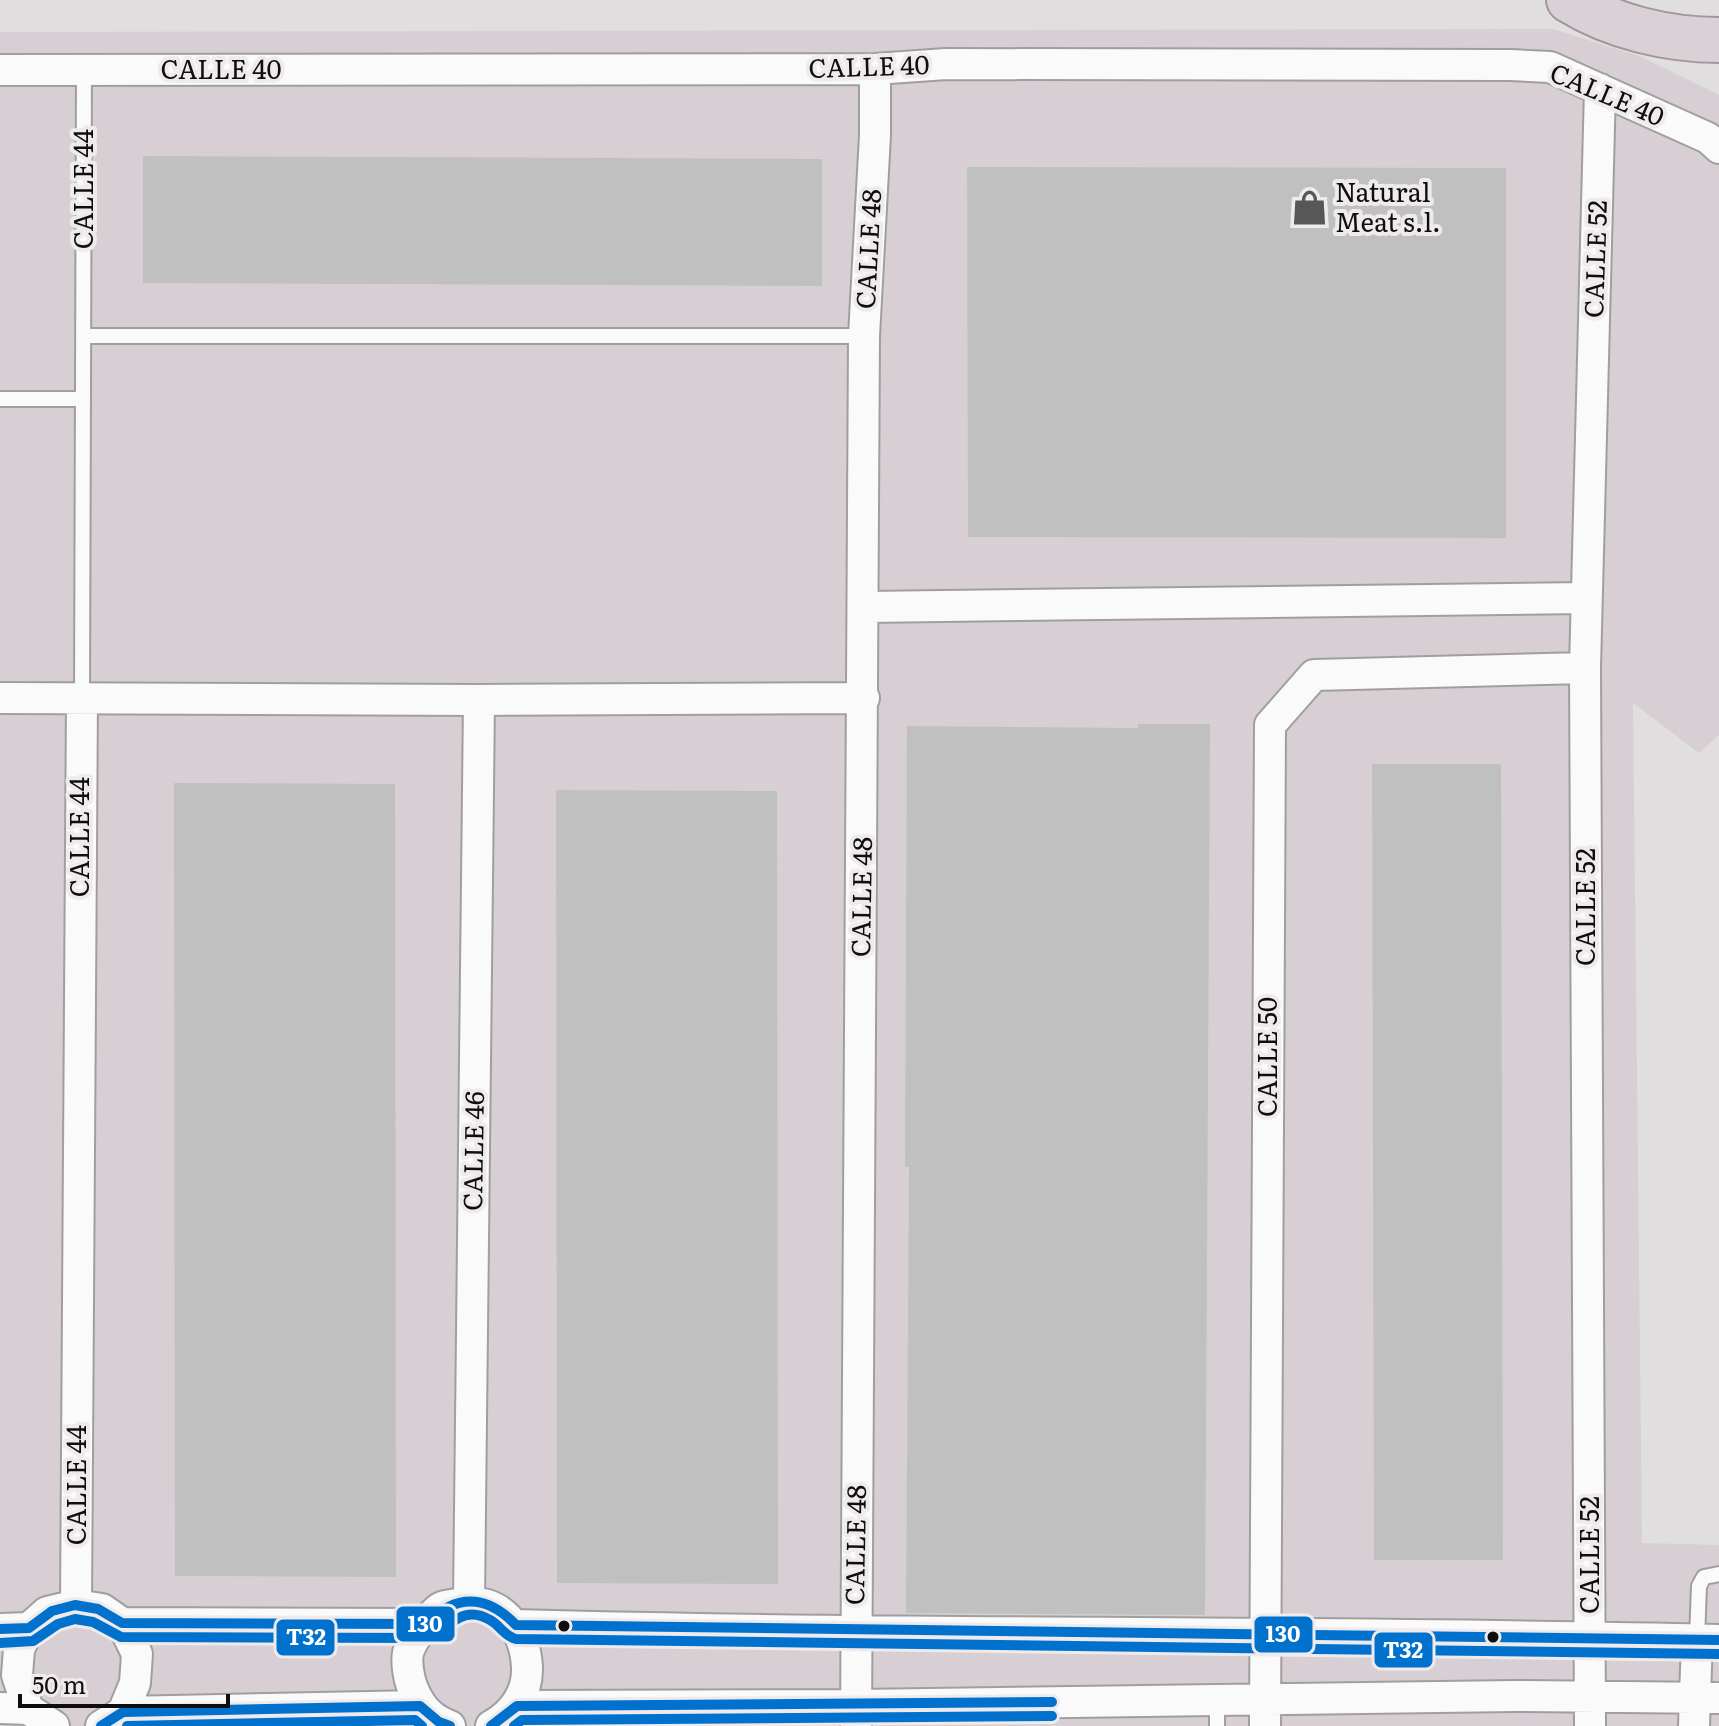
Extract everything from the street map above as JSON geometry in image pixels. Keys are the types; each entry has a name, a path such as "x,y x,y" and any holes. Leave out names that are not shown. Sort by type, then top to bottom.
{"highway":[{"path":"1569,0 1596,16 1684,40 1719,40"},
{"path":"1644,0 1684,10 1719,11"}],"street":[{"name":"CALLE 40","path":"0,70 875,69 946,64 1510,65 1550,67 1708,138 1719,148"},
{"name":"CALLE 48","path":"856,1715 865,607 864,336 875,135 875,69"},
{"name":"CALLE 52","path":"1590,1712 1585,668 1600,89"},
{"path":"865,607 1586,598"},
{"name":"CALLE 50","path":"1266,1712 1270,725 1314,675 1585,668"},
{"path":"0,698 864,698"},
{"name":"CALLE 44","path":"76,1605 82,698"},
{"name":"CALLE 46","path":"469,1601 479,700"},
{"path":"450,1726 439,1722 420,1706 410,1681 408,1652 425,1624 441,1607 469,1601 498,1607 516,1625 526,1652 527,1678 517,1706 491,1726"},
{"path":"54,1726 14,1708 19,1649 14,1628 47,1612 76,1605 102,1609 122,1623 137,1654 135,1683 112,1719"},
{"path":"122,1623 425,1624"},
{"path":"516,1625 855,1632 1591,1636 1708,1640 1703,1707 1590,1712 856,1715 517,1706"},
{"path":"112,1719 420,1706"}],"lane":[{"name":"CALLE 44","path":"82,698 84,69"},
{"path":"83,336 864,336"},
{"path":"0,399 83,399"},
{"path":"1708,1640 1699,1586 1704,1577 1719,1574"}],"shaded area":[{"path":"1553,29 1642,57 1719,95 1719,735 1699,753 1633,703 1642,1543 1719,1545 1719,1726 0,1726 0,32"}],"building":[{"path":"143,156 822,159 822,286 143,283"},
{"path":"967,167 1506,168 1506,538 968,537"},
{"path":"1138,724 1210,724 1205,1615 906,1613 909,1167 905,1167 907,726 1138,728"},
{"path":"1372,764 1501,764 1503,1560 1374,1560"},
{"path":"174,783 395,784 396,1577 175,1576"},
{"path":"556,790 777,791 778,1584 557,1583"}],"transit line":[{"name":"130","path":"0,1629 29,1628 52,1611 75,1605 98,1609 122,1623 425,1624 448,1607 471,1602 493,1608 516,1625 1719,1640"},
{"name":"T32","path":"0,1643 33,1641 58,1624 75,1619 93,1622 121,1637 426,1638 463,1616 471,1615 490,1620 516,1639 1719,1654"},
{"name":"130","path":"491,1726 517,1706 1052,1702"},
{"name":"130","path":"101,1726 123,1712 420,1706 439,1722 450,1726"},
{"name":"T32","path":"514,1726 522,1720 1052,1716"},
{"name":"T32","path":"127,1726 415,1720 422,1726"}],"place":[{"name":"Natural Meat s.l.","path":"1309,208"}]}
